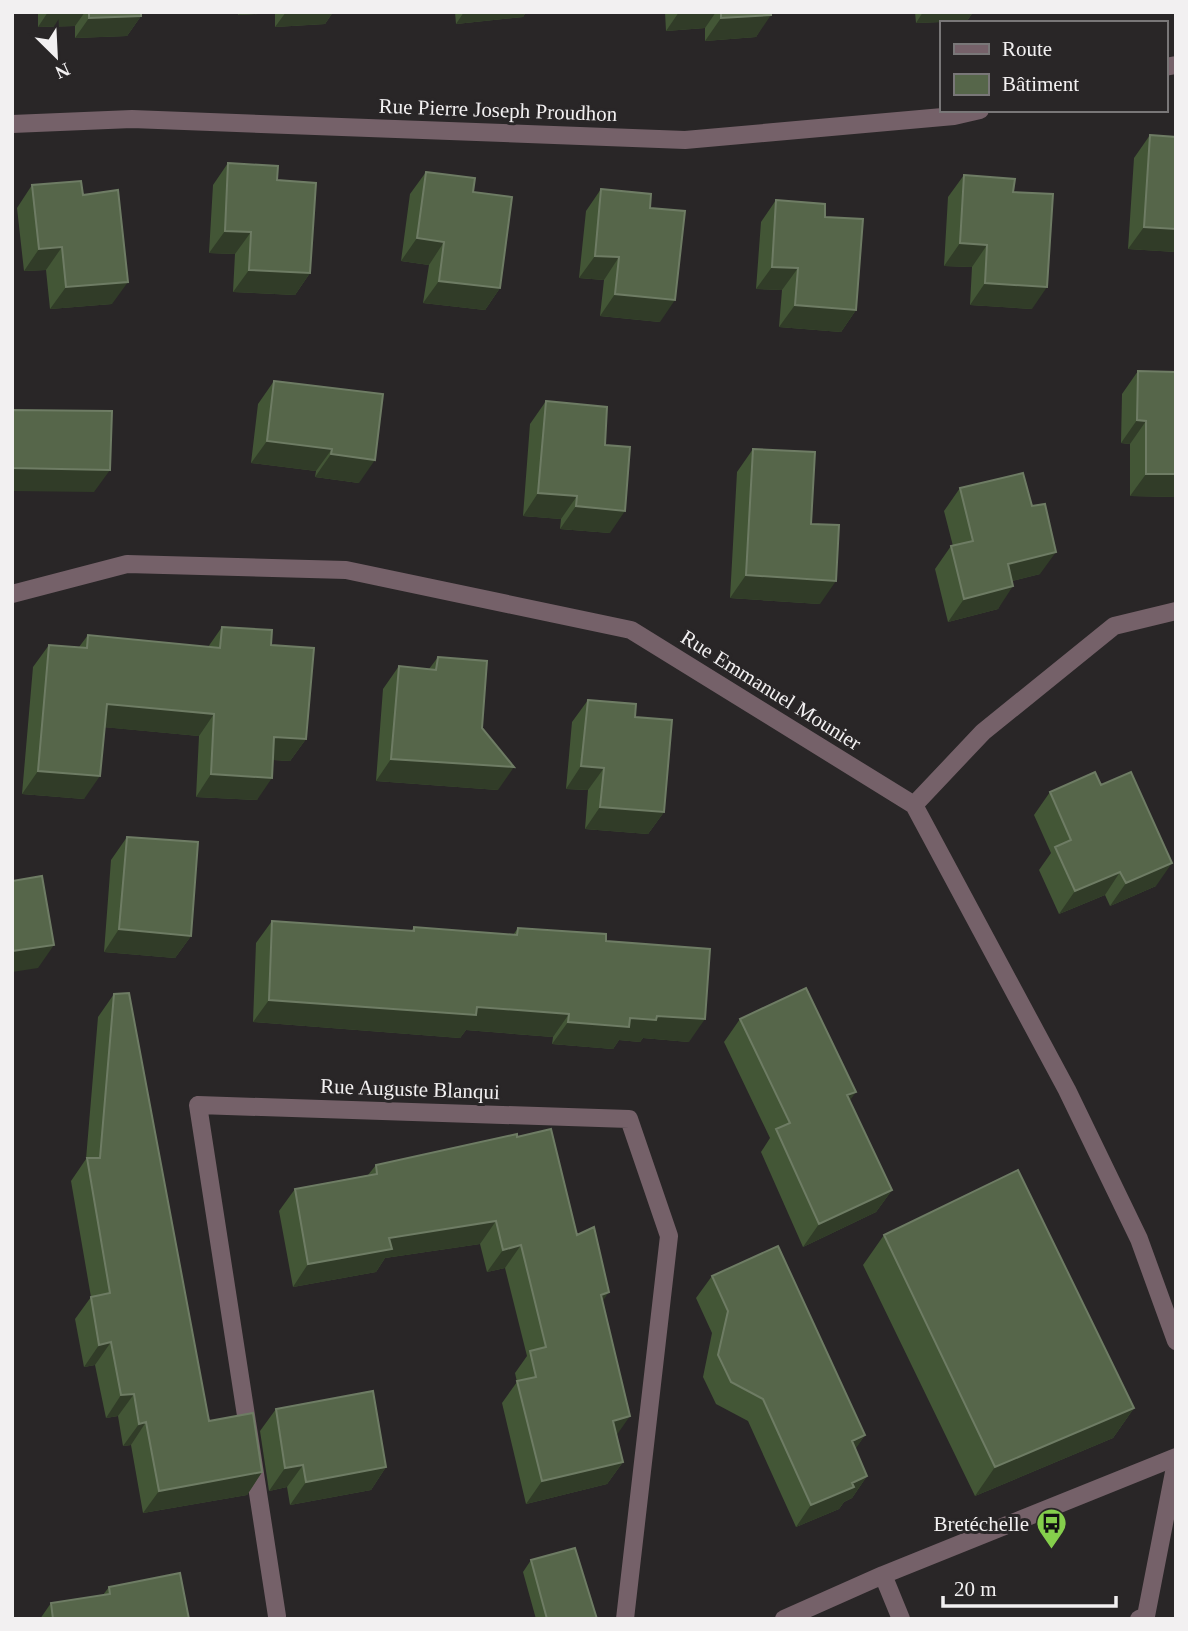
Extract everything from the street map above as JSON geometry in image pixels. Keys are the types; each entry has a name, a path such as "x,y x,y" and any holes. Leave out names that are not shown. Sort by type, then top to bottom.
{"street":[{"name":"Rue Pierre Joseph Proudhon","path":"12,124 132,119 685,140 954,116 971,112"},
{"name":"Rue Emmanuel Mounier","path":"12,594 127,564 346,570 631,630 914,805"},
{"path":"1176,611 1114,626 983,732 914,805 1067,1090 1139,1239 1176,1341"},
{"name":"Rue Auguste Blanqui","path":"277,1616 198,1105 629,1119 669,1236 625,1619"},
{"path":"784,1619 883,1575 1176,1457"},
{"path":"1139,1619 1146,1616 1176,1462"},
{"path":"883,1575 901,1619"}],"building":[{"path":"89,12 141,12 141,16 89,18"},
{"path":"721,12 771,12 771,15 721,18"},
{"path":"1150,135 1176,137 1176,229 1144,227"},
{"path":"228,163 278,166 277,180 316,183 310,273 249,270 251,232 225,231"},
{"path":"426,172 475,178 473,192 512,197 500,288 439,281 444,242 417,238"},
{"path":"964,175 1015,179 1013,192 1053,194 1047,287 985,283 987,245 960,243"},
{"path":"81,181 83,195 118,190 128,282 66,287 62,247 39,249 32,185"},
{"path":"601,189 651,194 650,208 685,211 675,300 615,294 619,257 595,256"},
{"path":"776,200 825,204 825,217 863,219 856,310 795,305 798,268 772,267"},
{"path":"1138,371 1176,372 1176,474 1146,474 1146,421 1137,420"},
{"path":"274,381 383,394 375,460 331,454 332,449 267,441"},
{"path":"546,401 607,407 605,445 630,447 625,511 576,506 577,496 538,493"},
{"path":"12,410 112,411 110,470 12,468"},
{"path":"753,449 815,452 811,524 839,525 836,581 746,575"},
{"path":"1023,473 1032,506 1045,504 1056,552 1008,564 1013,586 964,599 951,546 973,541 960,488"},
{"path":"222,627 272,630 271,645 314,648 306,739 274,737 272,778 211,774 214,714 107,704 100,776 38,771 49,645 87,648 88,635 220,648"},
{"path":"438,657 487,661 482,728 514,767 391,759 399,666 436,670"},
{"path":"588,700 636,704 635,717 672,720 664,812 600,807 604,768 581,766"},
{"path":"1095,772 1101,785 1131,772 1172,863 1126,883 1120,872 1075,891 1055,847 1071,840 1050,792"},
{"path":"127,837 198,842 191,936 119,929"},
{"path":"42,876 54,945 12,951 12,881"},
{"path":"272,921 414,931 414,927 517,935 518,928 606,934 606,941 710,949 705,1019 657,1016 656,1020 630,1018 629,1027 568,1022 569,1014 477,1007 476,1015 269,1000"},
{"path":"806,988 856,1092 847,1095 892,1190 819,1224 776,1129 790,1123 740,1019"},
{"path":"129,993 209,1421 253,1413 262,1472 159,1491 146,1422 139,1424 134,1394 121,1395 111,1342 99,1345 91,1297 110,1293 87,1158 100,1158 114,994"},
{"path":"551,1129 577,1235 594,1227 609,1292 601,1295 630,1416 613,1421 623,1462 542,1481 517,1381 536,1377 530,1351 546,1347 521,1245 503,1250 496,1221 389,1238 392,1249 308,1264 295,1189 377,1174 376,1165"},
{"path":"1018,1170 1134,1408 995,1467 884,1235"},
{"path":"778,1246 865,1435 852,1441 867,1476 852,1483 854,1487 811,1505 763,1399 731,1382 718,1355 728,1311 712,1276"},
{"path":"373,1391 386,1467 306,1482 303,1465 285,1468 276,1409"},
{"path":"575,1548 597,1619 547,1619 531,1560"},
{"path":"180,1573 189,1619 53,1619 51,1603 110,1594 109,1587"}],"place":[{"name":"Bretéchelle","path":"1052,1551"}]}
